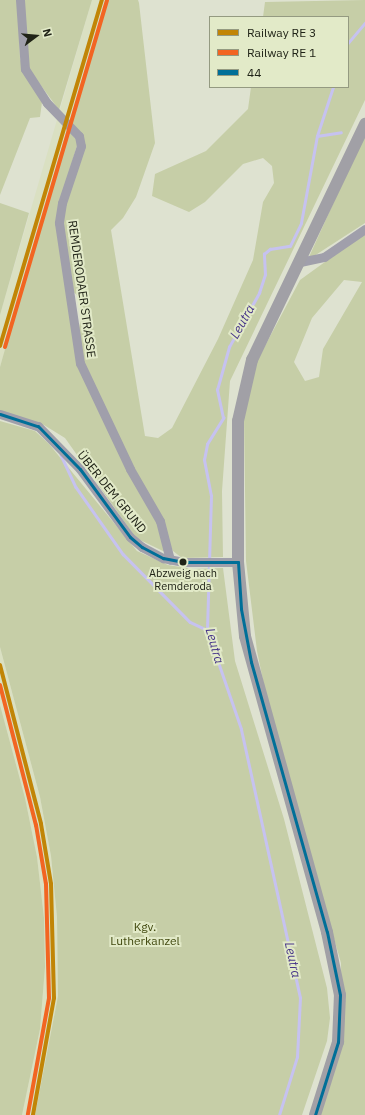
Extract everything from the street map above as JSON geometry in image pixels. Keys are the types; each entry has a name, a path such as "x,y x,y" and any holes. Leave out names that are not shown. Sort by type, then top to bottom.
{"main road":[{"path":"315,1115 338,1042 340,995 325,925 251,662 241,609 238,562 237,451 240,400 252,360 365,124"}],"street":[{"name":"REMDERODAER STRASSE","path":"20,0 25,69 47,103 75,132 81,150 62,203 59,223 78,353 88,384 130,469 160,521 170,560"},
{"path":"300,262 324,257 365,229"},
{"name":"ÜBER DEM GRUND","path":"0,414 38,426 80,469 130,537 152,553 170,560 193,563 238,562"}],"shaded area":[{"path":"92,0 106,0 0,367 0,315"},
{"path":"0,647 40,797 51,856 57,917 58,996 35,1115 22,1115 40,1029 45,967 44,918 37,857 25,798 0,705"}],"green space":[{"path":"0,0 18,0 20,59 42,102 40,117 30,118 0,195"},
{"path":"23,0 92,0 59,110 28,68"},
{"path":"106,0 138,0 155,143 136,197 123,218 111,230 145,436 158,438 172,428 218,339 253,260 263,202 274,183 272,166 263,158 243,164 205,202 189,212 152,196 155,174 206,151 248,109 251,88 349,88 349,16 263,16 265,2 365,0 365,100 230,381 222,491 223,557 182,558 173,551 90,384 77,337 82,314 77,295 71,290 62,214 84,150 70,121"},
{"path":"67,129 78,142 60,203 76,354 156,515 165,552 136,538 65,438 44,425 0,412 0,367"},
{"path":"365,133 365,223 311,258 309,257"},
{"path":"0,203 29,213 0,315"},
{"path":"365,233 365,1115 320,1115 342,1044 341,963 270,714 257,651 246,561 244,417 257,361 300,280","holes":["344,280 362,282 323,349 319,377 305,381 294,362 312,318"]},
{"name":"Kgv. Lutherkanzel","path":"0,421 35,431 49,444 137,551 168,565 193,569 223,568 235,661 284,819 327,988 330,1018 327,1041 302,1115 35,1115 58,996 57,917 51,856 40,797 0,647"},
{"path":"0,705 25,798 37,857 44,918 45,967 40,1029 22,1115 0,1115"}],"waterway":[{"name":"Leutra","path":"349,42 365,23"},
{"name":"Leutra","path":"279,1115 297,1057 300,998 241,729 207,630 211,496 204,460 207,444 223,418 217,390 229,347 259,293 265,275 264,254 270,249 290,246 301,223 317,136 333,88"},
{"path":"317,136 341,132"},
{"path":"61,455 76,487 123,554 190,622 207,630"}],"transit line":[{"path":"0,346 102,0"},
{"path":"5,347 107,1"},
{"name":"44","path":"0,414 38,426 80,469 130,537 142,547 163,558 184,562 238,562"},
{"name":"44","path":"238,562 241,609 251,662 327,932 340,995 338,1042 315,1115"},
{"path":"0,665 41,824 51,884 54,998 33,1115"},
{"path":"0,685 36,825 46,884 49,998 28,1114"}],"place":[{"name":"Abzweig nach Remderoda","path":"183,562"}]}
